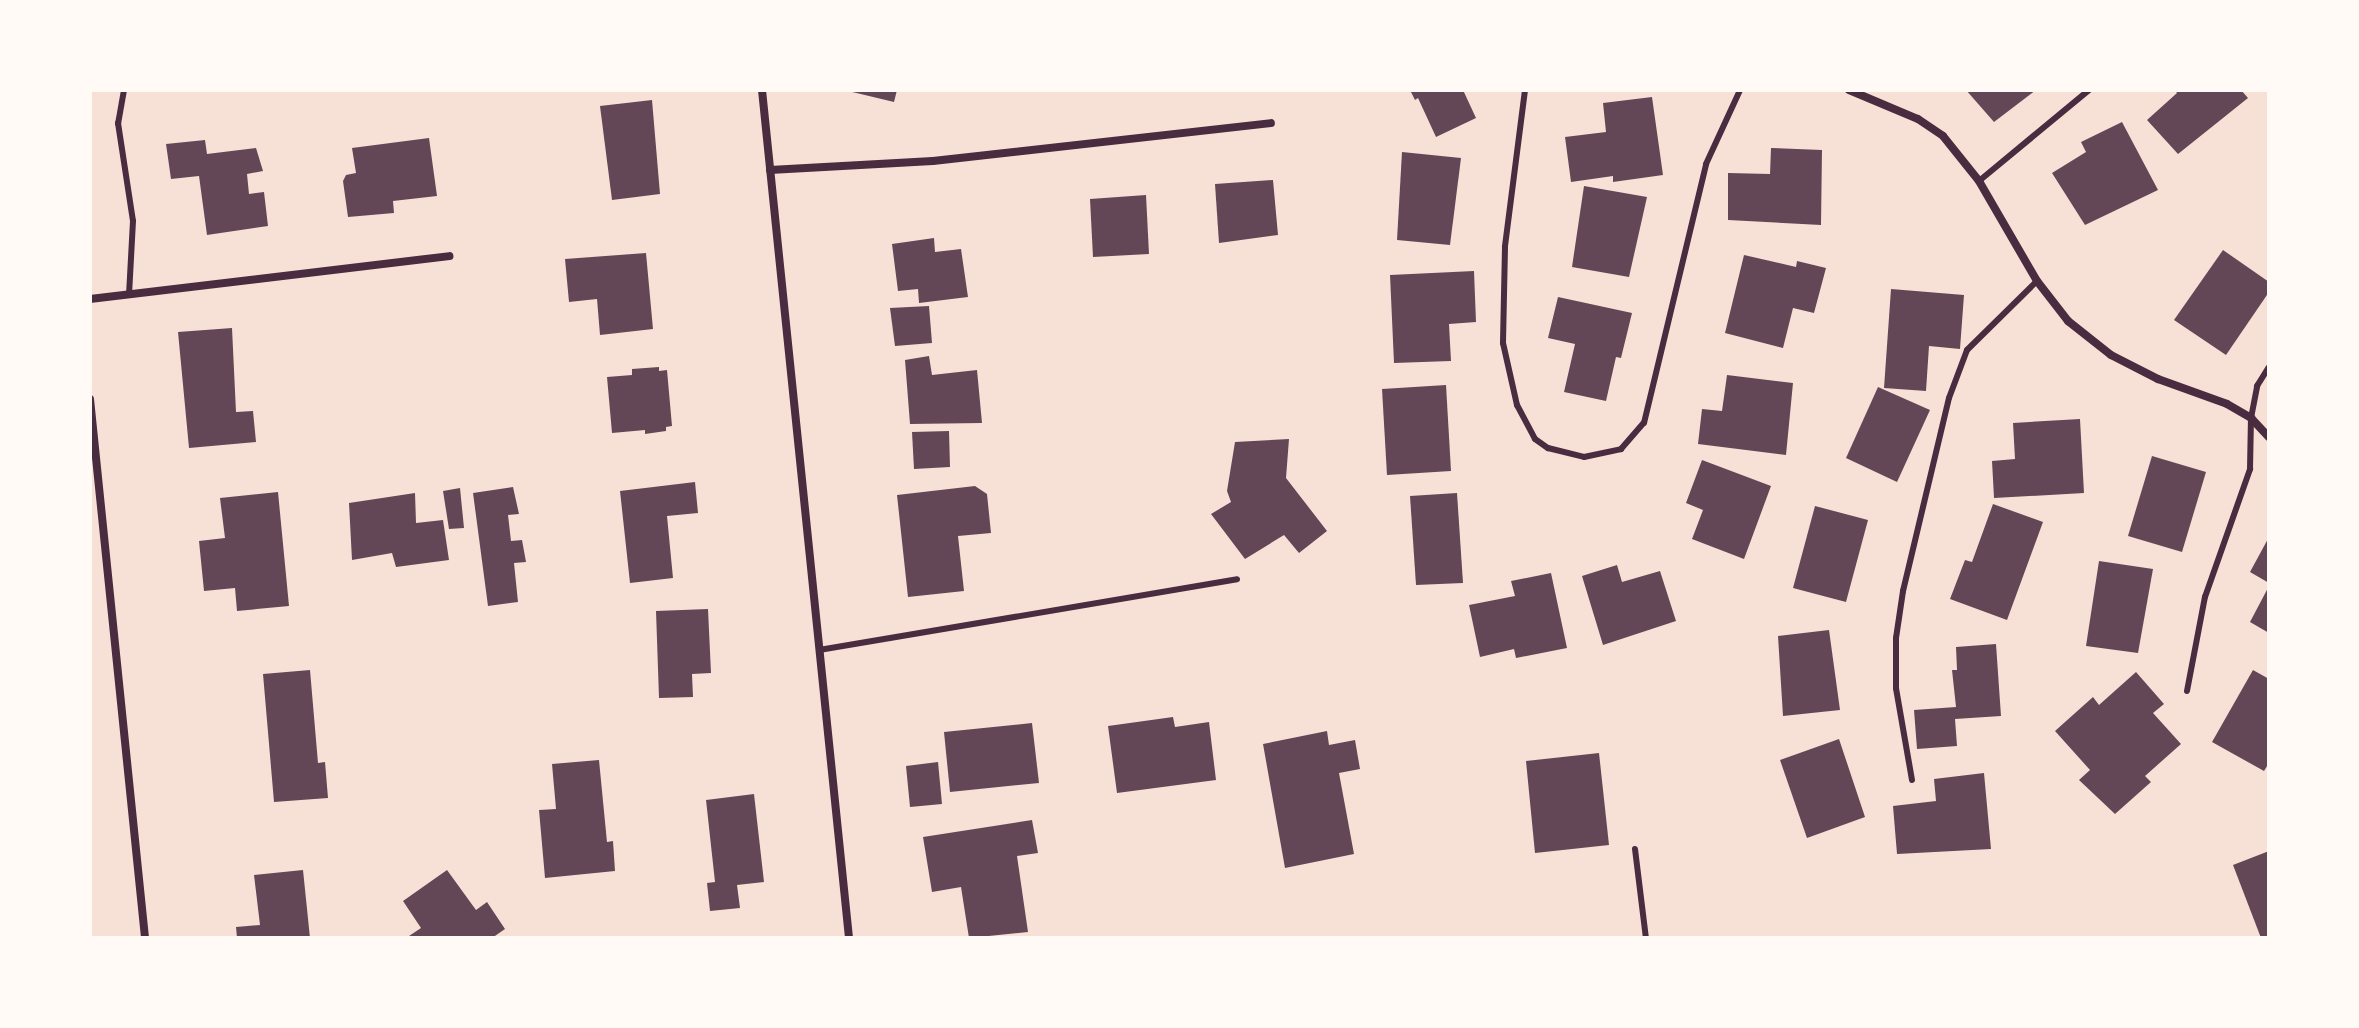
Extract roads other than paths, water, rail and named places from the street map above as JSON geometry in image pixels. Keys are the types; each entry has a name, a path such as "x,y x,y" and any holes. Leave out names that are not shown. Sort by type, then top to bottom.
{"street":[{"path":"762,90 849,938"},
{"path":"1849,90 1918,119 1943,136 1979,181 2037,281 2068,321 2111,355 2251,418 2269,437"},
{"path":"770,170 919,162 1271,123"},
{"path":"90,299 449,256"},
{"path":"90,399 145,938"}],"lane":[{"path":"124,90 118,123 133,221 129,294"},
{"path":"1525,90 1505,247 1503,343 1517,405 1535,439 1548,448 1584,457 1621,449 1644,423 1706,164 1740,90"},
{"path":"1979,181 2089,90"},
{"path":"1912,780 1896,688 1896,638 1903,591 1949,398 1967,350 2037,281"},
{"path":"2187,691 2205,597 2250,469 2251,418 2257,386 2269,367"},
{"path":"819,650 1237,579"},
{"path":"1635,849 1646,938"}]}
